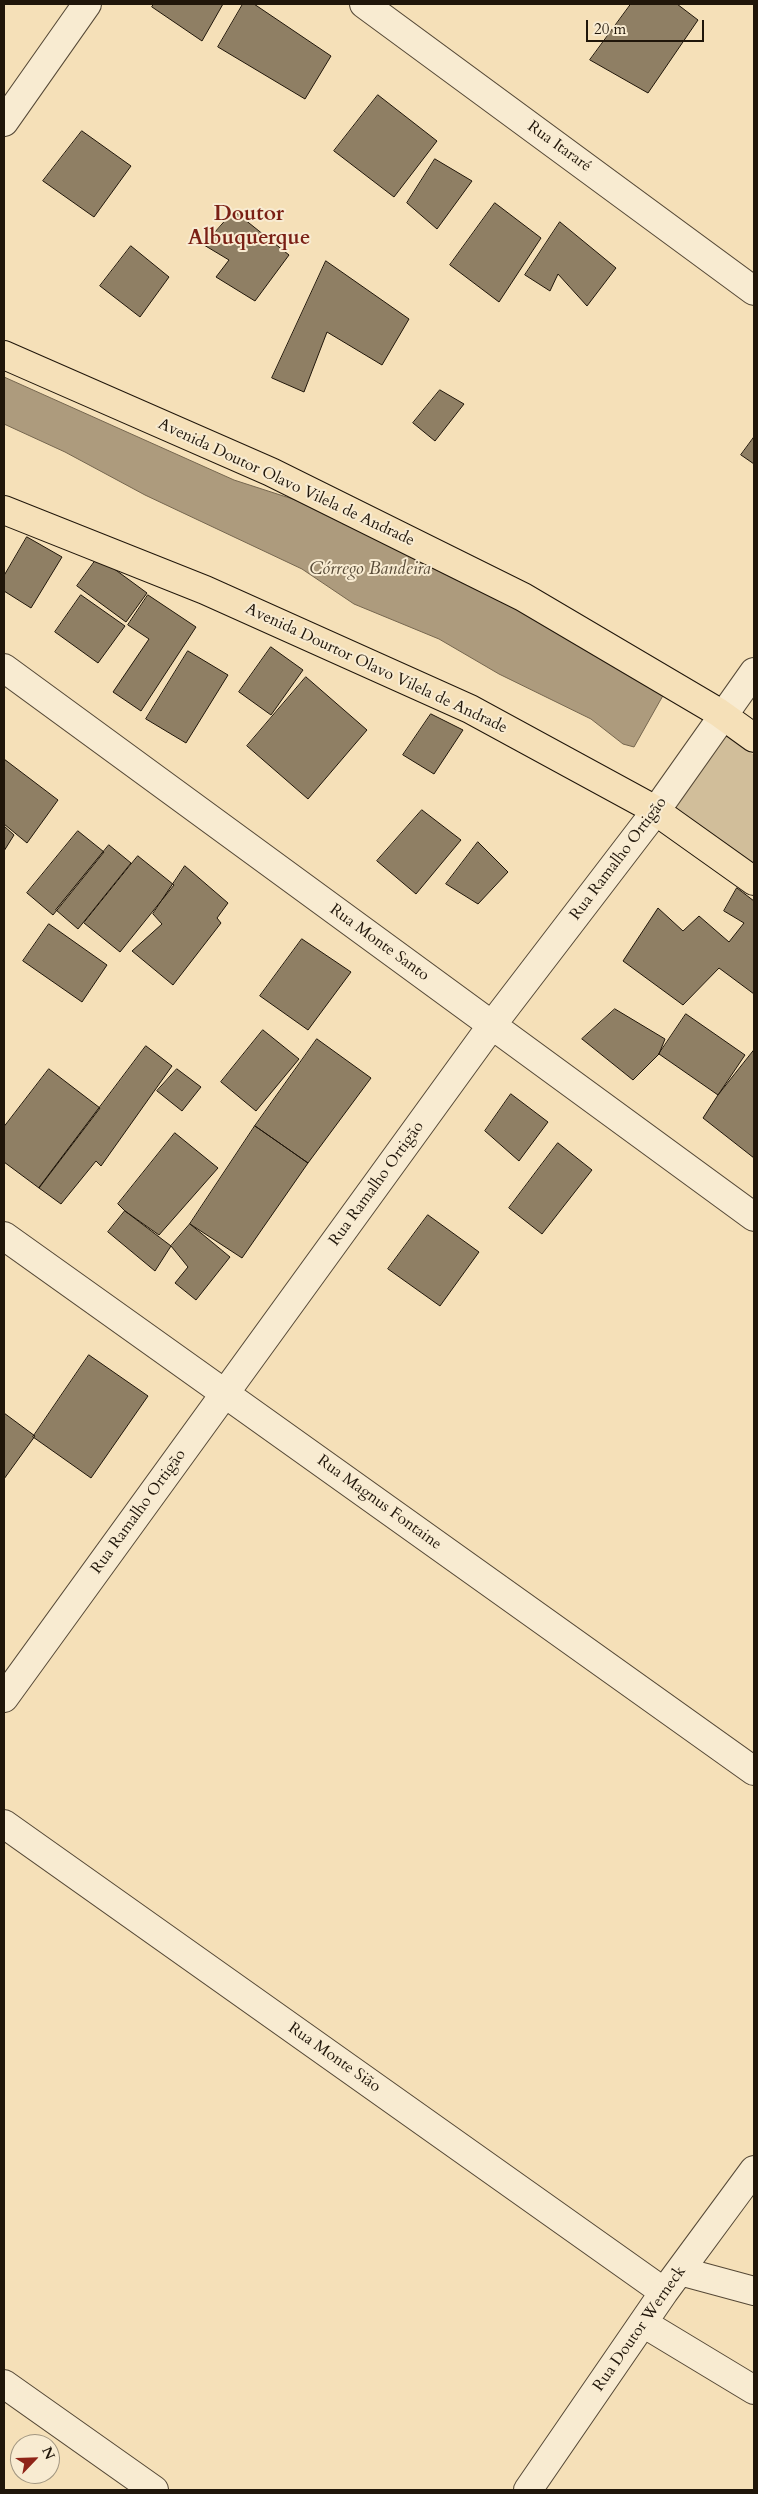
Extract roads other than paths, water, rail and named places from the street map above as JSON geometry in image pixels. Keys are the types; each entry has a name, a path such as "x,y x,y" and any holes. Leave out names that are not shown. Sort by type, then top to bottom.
{"main road":[{"name":"Avenida Doutor Olavo Vilela de Andrade","path":"4,355 271,472 523,597 721,715"},
{"name":"Avenida Dourtor Olavo Vilela de Andrade","path":"4,510 205,590 470,709 650,807 754,881"},
{"path":"721,715 754,738"}],"street":[{"path":"4,122 87,4"},
{"name":"Rua Itararé","path":"364,4 754,291"},
{"name":"Rua Monte Santo","path":"4,668 754,1218"},
{"name":"Rua Ramalho Ortigão","path":"4,1698 492,1025 655,812 721,715 754,672"},
{"name":"Rua Magnus Fontaine","path":"4,1236 754,1771"},
{"name":"Rua Monte Sião","path":"4,1824 672,2282"},
{"name":"Rua Doutor Werneck","path":"528,2490 643,2323 754,2170"},
{"path":"672,2282 754,2291"},
{"path":"643,2323 754,2390"},
{"path":"4,2384 154,2490"}],"water":[{"name":"Córrego Bandeira","path":"4,377 234,480 339,514 507,600 665,692 634,747 623,744 591,719 499,674 439,639 354,604 302,569 145,495 65,452 4,424"}],"district":[{"name":"Doutor Albuquerque","path":"249,227"}]}
